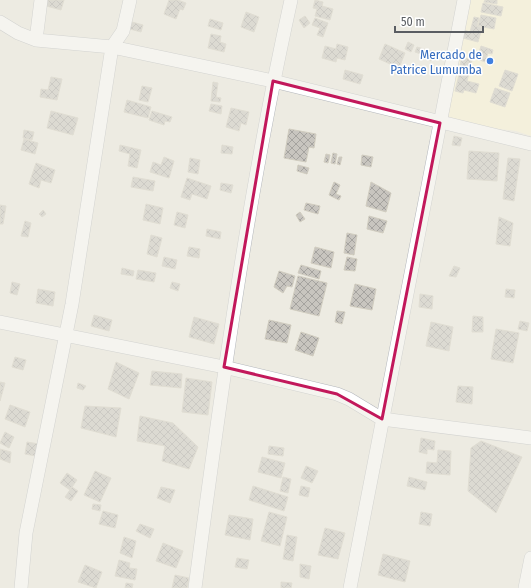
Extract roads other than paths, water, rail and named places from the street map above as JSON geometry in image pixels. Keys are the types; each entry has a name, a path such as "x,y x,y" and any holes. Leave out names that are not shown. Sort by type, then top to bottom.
{"street":[{"path":"36,40 41,0"},
{"path":"21,588 26,533 72,304 112,47 123,31 130,0"},
{"path":"195,588 224,367 273,81 291,0"},
{"path":"350,588 464,0"},
{"path":"0,22 18,33 36,40 112,47 273,81 531,144"},
{"path":"0,322 224,367 337,394 349,399 382,419 531,438"},
{"path":"525,588 531,558"}],"place":[{"name":"Mercado de Patrice Lumumba","path":"490,61"}]}
